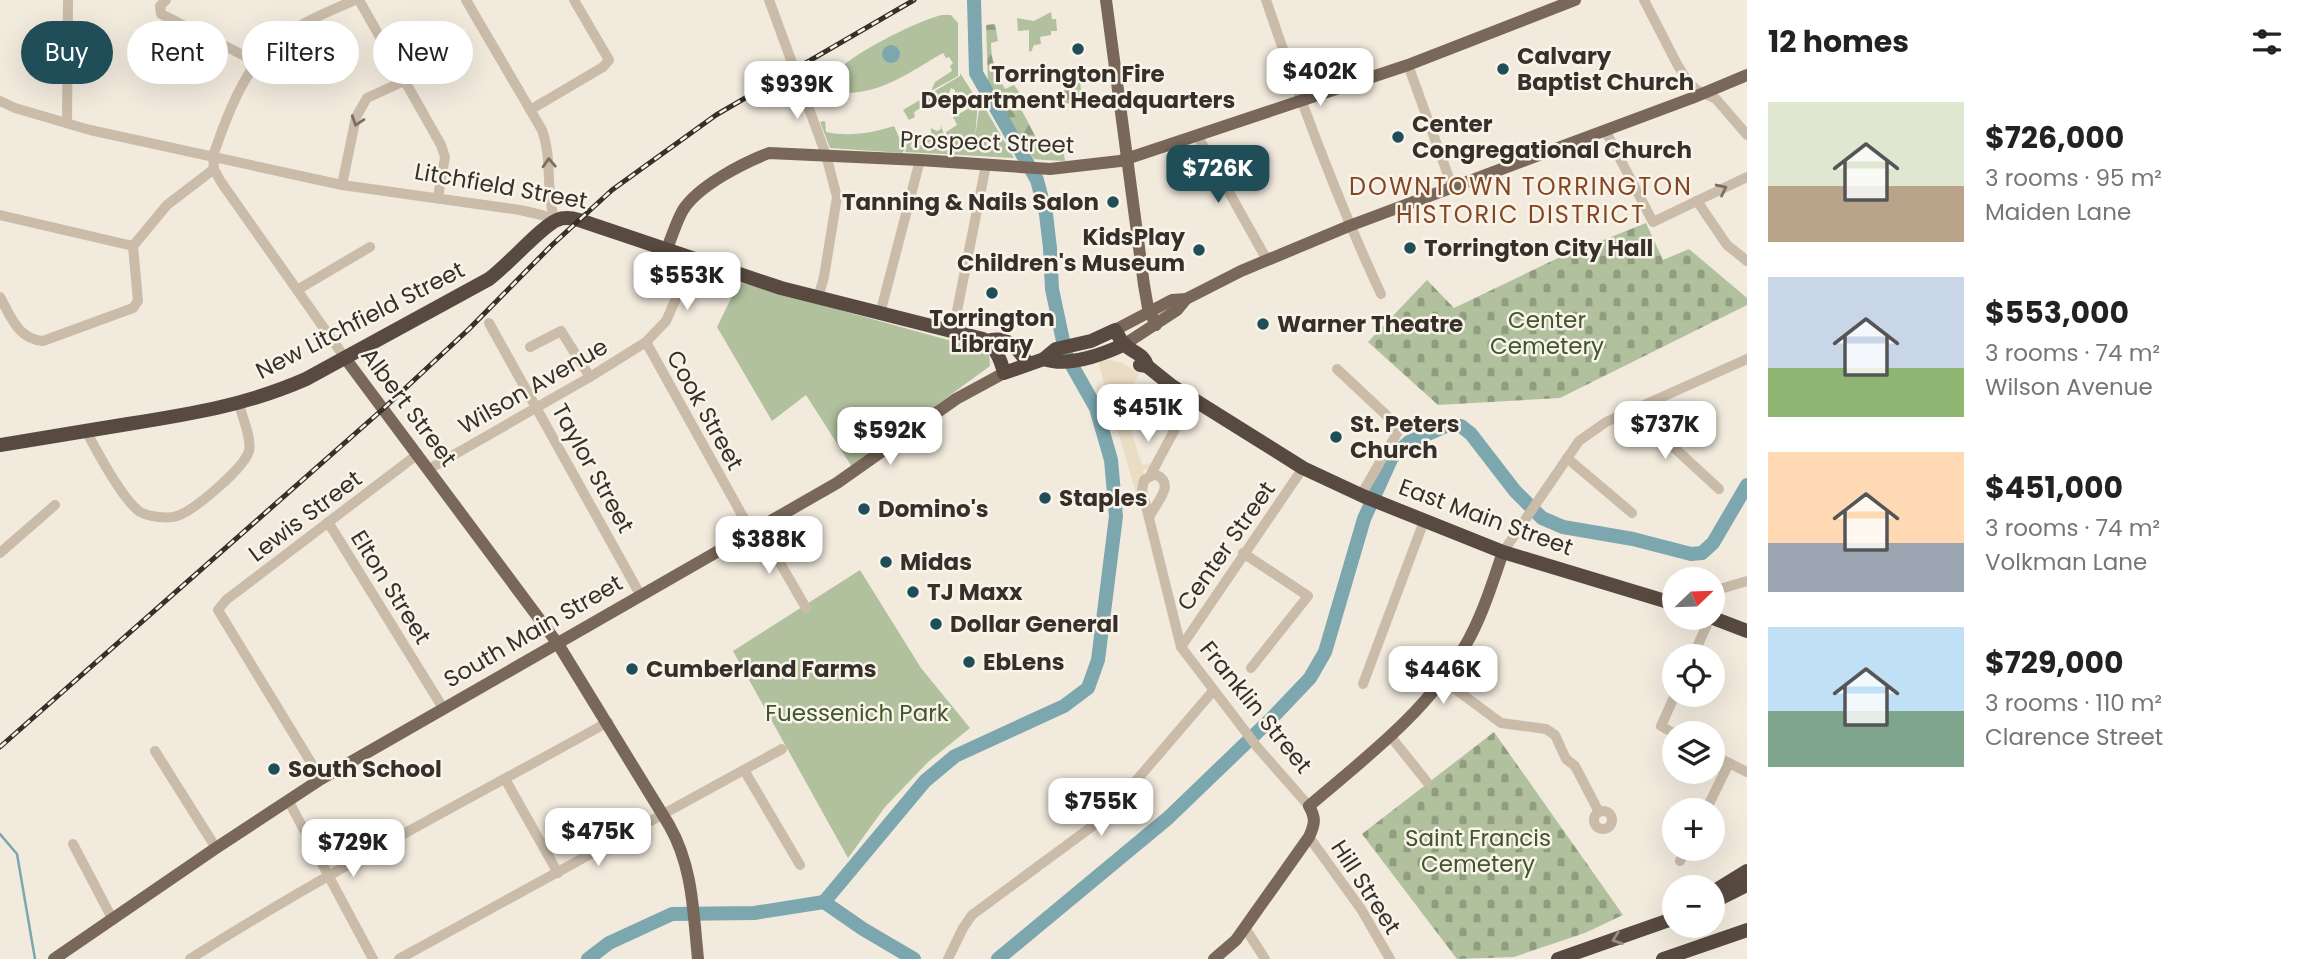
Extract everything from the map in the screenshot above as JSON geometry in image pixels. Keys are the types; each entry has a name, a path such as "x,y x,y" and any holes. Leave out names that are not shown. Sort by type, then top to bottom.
{"highway":[{"name":"Litchfield Street","path":"555,221 568,218 579,220 666,251 818,298 987,341 1006,341 1019,351 1028,364"},
{"name":"New Litchfield Street","path":"0,445 239,404 276,392 345,358 489,279 555,221"},
{"name":"East Main Street","path":"1115,330 1123,347 1141,366 1147,366 1172,386 1303,468 1503,552 1662,600"},
{"path":"1096,347 1115,330"},
{"path":"987,341 999,357 1004,373"},
{"path":"1096,347 1123,347"},
{"name":"South Main Street","path":"1004,373 1044,359 1096,347"},
{"path":"1726,623 1747,631"},
{"path":"1725,885 1747,871"},
{"path":"1725,896 1747,885"},
{"path":"1558,959 1662,922"},
{"path":"1663,959 1718,941 1747,927"}],"main road":[{"path":"1106,0 1144,285 1149,312 1156,325"},
{"name":"Prospect Street","path":"666,251 682,211 695,195 752,160 769,153 1049,169 1090,166 1128,158 1409,65 1575,0"},
{"path":"1123,347 1179,308 1186,299 1223,279 1349,226 1706,93 1747,75"},
{"path":"1115,330 1172,300 1186,299"},
{"name":"Albert Street","path":"345,358 558,644 662,814 683,852 695,932 695,958"},
{"name":"South Main Street","path":"54,959 321,779 837,484 956,399 1004,373"},
{"path":"1309,806 1391,737 1443,680 1471,635 1503,552"},
{"name":"Franklin Street","path":"1309,806 1315,816 1315,824 1309,837"},
{"path":"1214,959 1236,940 1309,837"}],"street":[{"path":"67,123 68,0"},
{"path":"166,0 160,6 160,14 242,55"},
{"path":"308,21 357,0 373,27"},
{"path":"466,0 542,130 548,147 550,202 555,221"},
{"path":"530,110 609,61 574,0"},
{"path":"769,0 826,155 837,197 818,298"},
{"path":"1266,0 1349,226 1381,293"},
{"path":"1644,0 1687,78 1720,103 1747,135"},
{"path":"1409,65 1452,186"},
{"path":"0,297 22,335 43,341 133,309 138,301 133,246 167,205 214,169 213,156 244,84"},
{"path":"342,185 356,117 367,98 396,84"},
{"path":"406,84 445,157 438,197"},
{"name":"Litchfield Street","path":"0,101 67,123 342,185 528,211 555,221"},
{"path":"1605,130 1654,222 1747,177"},
{"path":"1197,135 1267,260"},
{"path":"880,314 920,160"},
{"path":"953,331 986,165"},
{"name":"Albert Street","path":"214,169 345,358"},
{"path":"1697,201 1727,245 1747,261"},
{"path":"0,215 133,246"},
{"path":"297,290 370,247"},
{"name":"Wilson Avenue","path":"429,469 646,342 666,321 678,294 688,258"},
{"name":"Taylor Street","path":"489,323 641,596"},
{"path":"530,347 561,331 590,377"},
{"name":"Cook Street","path":"646,342 756,531 806,608"},
{"path":"1503,552 1579,441 1606,422 1747,359"},
{"path":"1337,369 1400,428 1362,495"},
{"path":"86,431 105,464 140,512 154,516 176,516 191,508 243,464 250,446 239,404"},
{"path":"1633,410 1719,489"},
{"path":"1150,516 1166,486 1161,476 1151,474 1175,429"},
{"name":"Lewis Street","path":"321,779 218,610 226,600 418,454"},
{"path":"1567,457 1632,513"},
{"name":"Center Street","path":"1181,647 1303,468"},
{"name":"Franklin Street","path":"1151,474 1142,485 1181,647 1244,731 1309,806"},
{"path":"0,553 55,505"},
{"path":"1363,684 1424,521"},
{"name":"Elton Street","path":"328,522 443,709"},
{"path":"1243,553 1308,596 1251,668"},
{"path":"1726,588 1747,581"},
{"path":"1443,680 1501,723 1546,729 1555,735 1566,759 1575,766 1599,812"},
{"path":"949,956 972,915 1105,817 1213,691"},
{"path":"190,959 426,820 608,722"},
{"path":"1391,737 1427,782"},
{"path":"399,959 782,749"},
{"path":"155,751 216,848"},
{"path":"1725,761 1747,772"},
{"path":"1712,798 1729,763"},
{"path":"744,770 800,866"},
{"path":"505,779 558,873"},
{"path":"288,800 373,959"},
{"name":"Hill Street","path":"1309,837 1361,909 1390,959"},
{"path":"73,844 113,920"},
{"path":"1245,928 1265,959"}],"green space":[{"path":"1051,12 1052,19 1056,19 1057,31 1040,37 1041,44 1034,45 1031,52 1029,51 1029,30 1018,31 1017,18 1034,21"},
{"path":"942,15 951,15 958,23 958,76 931,91 935,82 952,71 950,66 953,63 943,53 877,88 848,93 832,92 831,84 835,74 856,56 902,30"},
{"path":"995,24 998,41 991,43 992,56 1005,89 1014,85 1022,96 1039,102 1080,82 1083,102 1021,109 1041,147 1045,147 1044,160 1034,159 1001,112 1001,98 988,83 986,25"},
{"path":"960,73 978,101 975,138 980,102 1014,158 905,152 907,147 902,153 830,148 820,122 825,121 826,132 843,134 894,126 903,146 912,142 910,147 928,144 947,135 946,132 957,125 953,117 968,109 961,98 965,95 963,92 955,93 951,88 951,97 942,97 942,103 936,102 931,109 926,110 924,106 914,112 915,117 909,120 903,110 960,76"},
{"path":"940,124 944,134 931,142 915,142 915,137 920,134 928,138 931,136 931,128 937,131 941,129"},
{"path":"1063,146 1065,161 1044,160 1045,147"},
{"name":"Center Cemetery","path":"1646,223 1663,260 1689,249 1747,298 1747,305 1560,398 1438,405 1368,342 1427,280 1454,308 1556,259"},
{"path":"739,282 984,350 989,354 990,366 852,467 806,395 772,421 717,327"},
{"name":"Fuessenich Park","path":"860,570 921,668 970,728 928,762 885,807 848,858 733,651"},
{"name":"Saint Francis Cemetery","path":"1494,732 1623,915 1585,933 1514,957 1457,959 1362,834"}],"shaded area":[{"path":"1099,361 1123,363 1139,374 1123,401 1139,457 1143,465 1151,463 1148,469 1143,470 1143,503 1139,504 1099,365"}],"water":[{"path":"891,45 897,48 900,54 897,60 891,63 885,60 882,54 885,48"}],"waterway":[{"path":"824,902 925,781 955,756 1064,706 1088,688 1098,660 1116,516 1111,460 1096,408 1066,355 1052,289 1046,214 1037,180 976,73 974,0"},
{"path":"998,959 1168,818 1310,678 1325,652 1364,519 1392,457 1409,442 1446,426 1461,426 1471,434 1515,491 1542,518 1563,527 1633,539 1691,554 1702,553 1713,543 1747,485"},
{"path":"0,834 17,854 35,959"},
{"path":"824,902 914,959"},
{"path":"588,959 609,943 672,914 754,913 824,902"}],"railway":[{"path":"0,747 383,409 612,190 716,115 914,0"}],"place":[{"name":"Torrington Fire Department Headquarters","path":"1078,49"},
{"name":"Calvary Baptist Church","path":"1503,69"},
{"name":"Center Congregational Church","path":"1398,137"},
{"name":"Tanning & Nails Salon","path":"1113,202"},
{"name":"Torrington City Hall","path":"1410,248"},
{"name":"KidsPlay Children's Museum","path":"1199,250"},
{"name":"Torrington Library","path":"992,293"},
{"name":"Warner Theatre","path":"1263,324"},
{"name":"St. Peters Church","path":"1336,437"},
{"name":"Staples","path":"1045,498"},
{"name":"Domino's","path":"864,509"},
{"name":"Midas","path":"886,562"},
{"name":"TJ Maxx","path":"913,592"},
{"name":"Dollar General","path":"936,624"},
{"name":"EbLens","path":"969,662"},
{"name":"Cumberland Farms","path":"632,669"},
{"name":"South School","path":"274,769"}],"district":[{"name":"DOWNTOWN TORRINGTON HISTORIC DISTRICT","path":"1521,200"}]}
